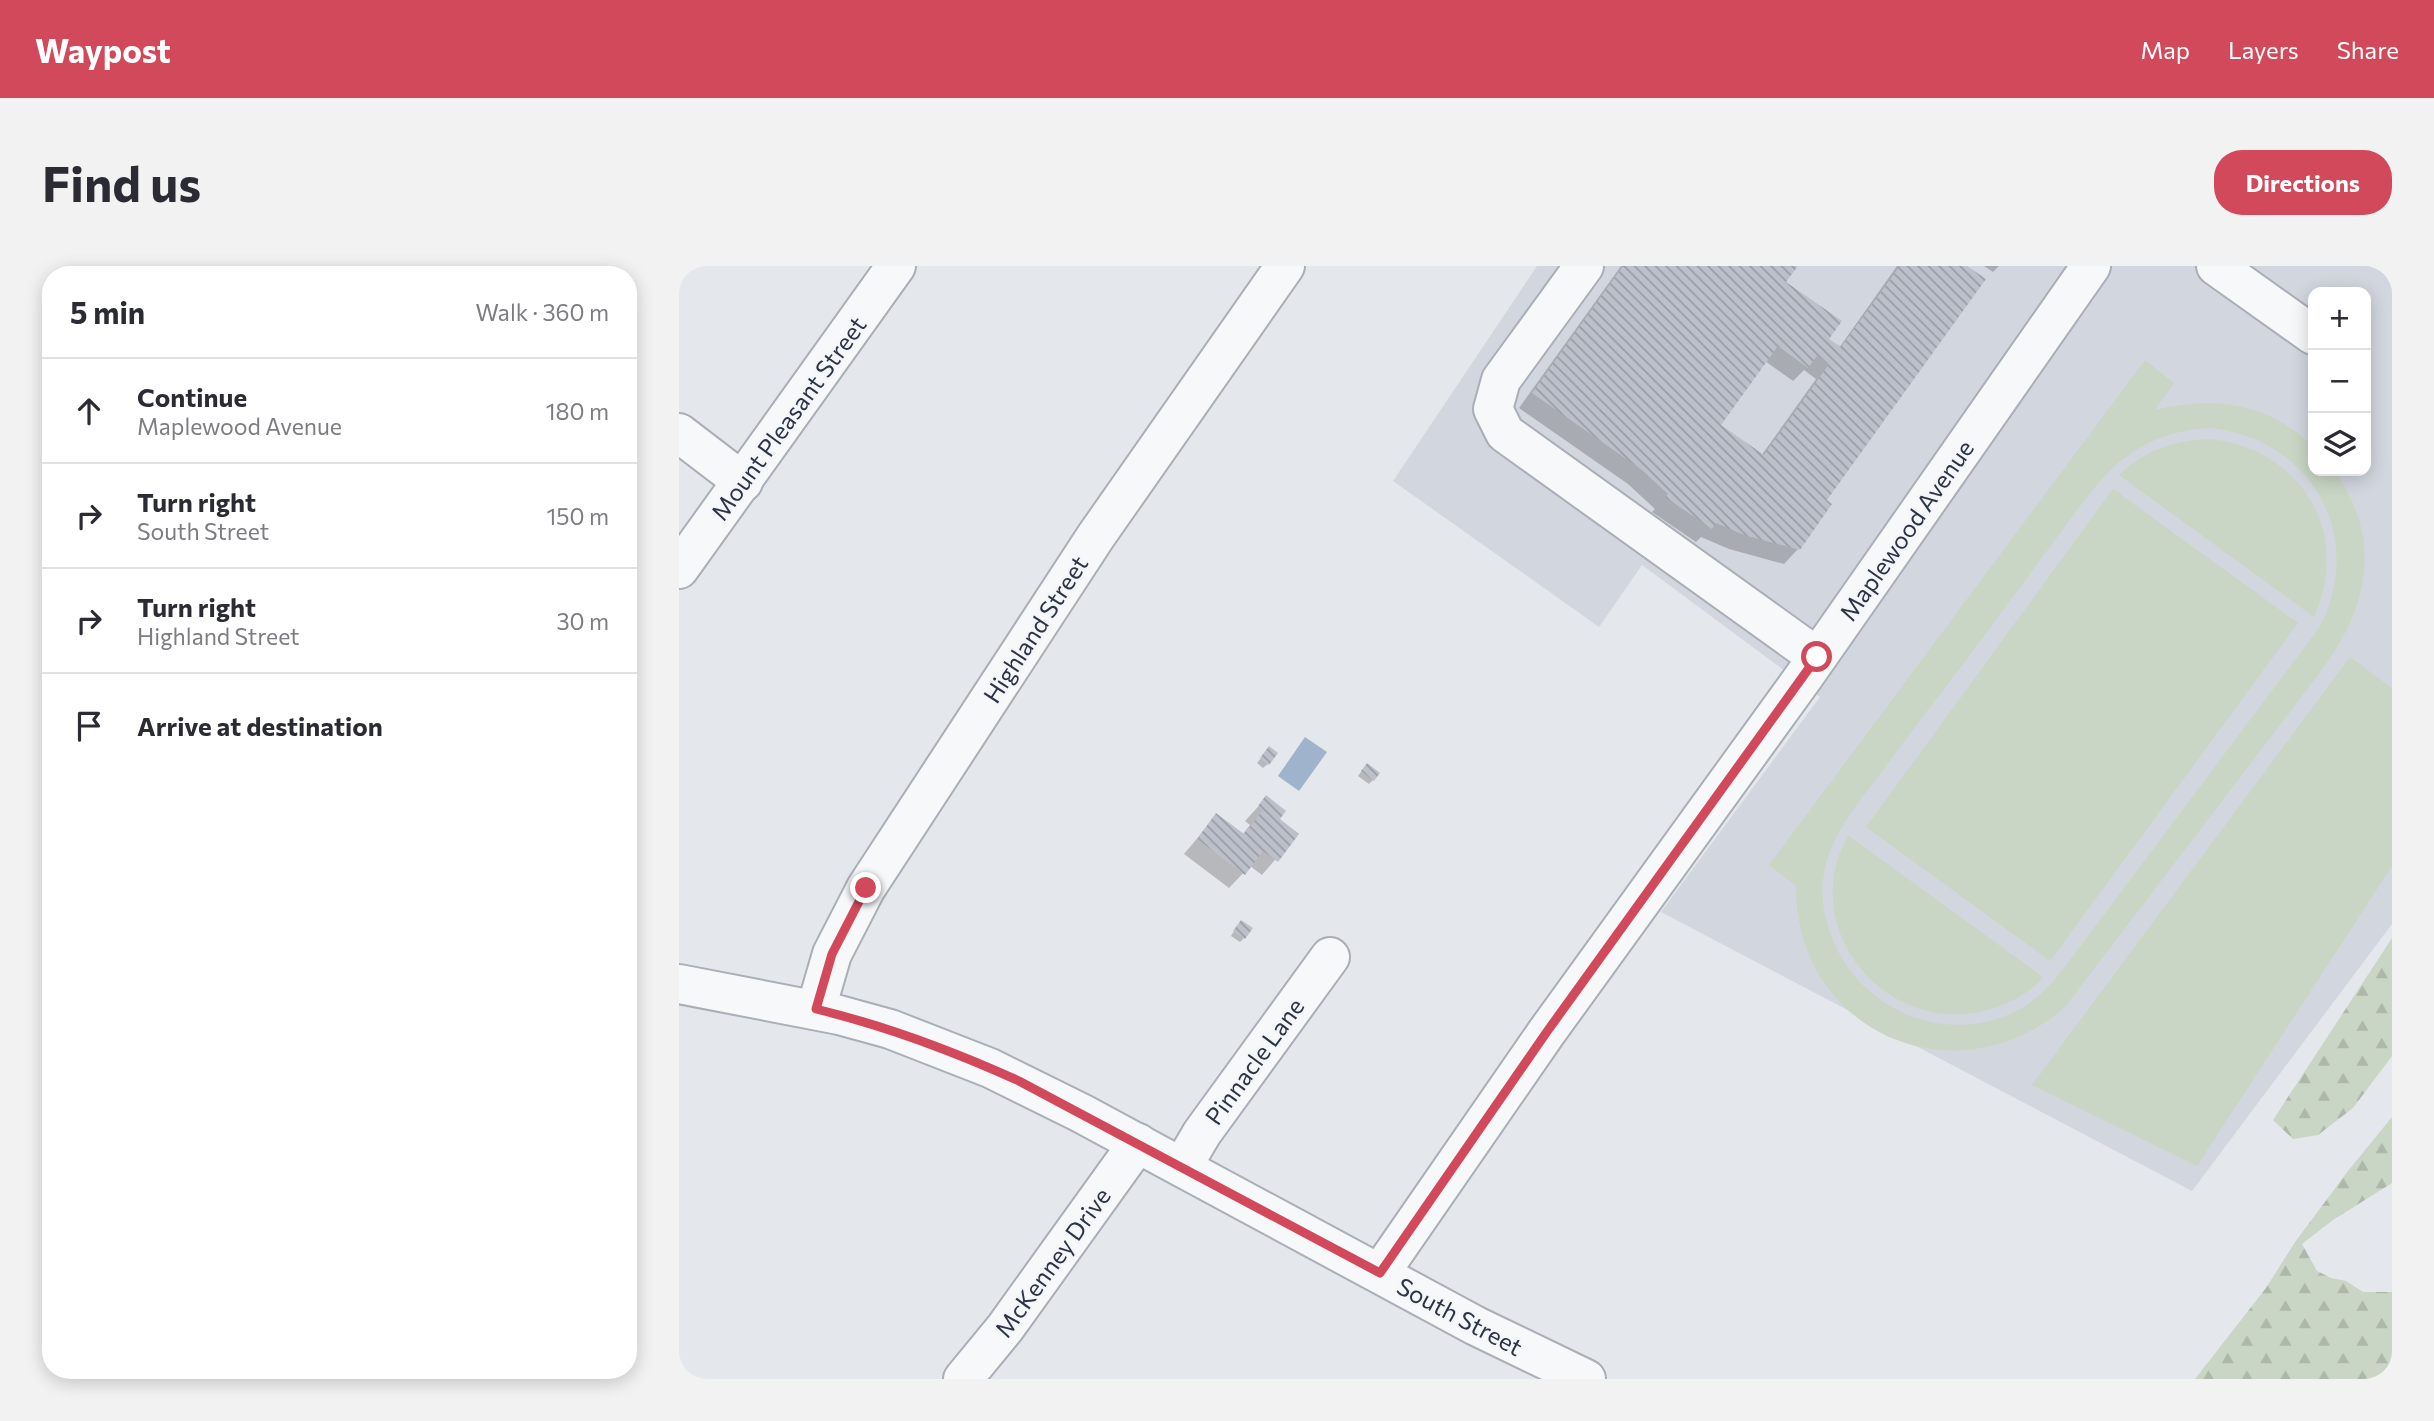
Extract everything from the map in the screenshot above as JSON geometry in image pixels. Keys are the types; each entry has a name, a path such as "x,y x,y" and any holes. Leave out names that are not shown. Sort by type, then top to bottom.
{"street":[{"name":"Mount Pleasant Street","path":"679,569 896,266"},
{"name":"Highland Street","path":"816,1009 832,954 866,888 1095,536 1285,266"},
{"path":"1584,266 1501,380 1493,409 1499,423 1505,433 1817,657"},
{"name":"Maplewood Avenue","path":"1380,1273 1546,1033 1817,657 2091,266"},
{"path":"2216,266 2308,331"},
{"path":"679,433 743,482"},
{"name":"Pinnacle Lane","path":"1182,1167 1202,1133 1330,957"},
{"name":"South Street","path":"679,984 816,1009 891,1029 1019,1081 1501,1338 1586,1379"},
{"name":"McKenney Drive","path":"963,1379 1006,1328 1138,1143"}],"shaded area":[{"path":"1537,266 2392,266 2392,924 2192,1191 1661,912 1820,697 1642,565 1599,627 1393,481"}],"green space":[{"path":"2145,360 2174,383 2155,410 2219,404 2258,412 2277,420 2308,442 2308,476 2338,476 2360,523 2364,548 2364,573 2350,622 2321,671 2065,1007 2022,1035 1977,1049 1932,1049 1889,1037 1852,1013 1822,980 1803,937 1796,886 1769,865","holes":["2211,428 2247,436 2277,451 2302,472 2321,498 2333,528 2337,560 2332,594 2319,628 2064,968 2040,995 2022,1008 1995,1019 1968,1024 1941,1024 1915,1017 1890,1006 1868,990 1849,969 1835,945 1825,917 1822,888 1829,854 1849,816 2076,512 2115,466 2139,448 2166,436"]},
{"path":"2211,439 2243,446 2270,459 2293,478 2311,500 2322,526 2327,555 2324,586 2314,617 2119,475 2139,459 2161,448"},
{"path":"2113,489 2298,623 2050,961 1866,827"},
{"path":"2350,657 2392,688 2392,866 2197,1166 2032,1085"},
{"path":"1848,836 2043,977 2023,995 2000,1006 1983,1011 1947,1014 1913,1006 1883,990 1859,966 1842,937 1833,905 1835,870"},
{"path":"2392,938 2392,1056 2353,1108 2318,1135 2293,1139 2273,1120"},
{"path":"2392,1117 2392,1183 2333,1220 2302,1244 2317,1271 2346,1281 2363,1292 2392,1292 2392,1367 2385,1379 2195,1379 2266,1288 2295,1242 2348,1171"}],"water":[{"path":"1305,737 1327,752 1299,791 1278,776"}],"building":[{"path":"1623,266 1798,266 1786,282 1842,321 1829,339 1841,347 1900,266 1967,266 1986,279 1827,500 1832,504 1800,550 1744,535 1716,523 1712,529 1665,497 1668,494 1642,470 1532,393","holes":["1778,346 1808,368 1817,356 1829,364 1764,455 1721,425"]},
{"path":"1269,746 1278,753 1269,765 1260,758"},
{"path":"1367,763 1380,773 1374,781 1361,771"},
{"path":"1266,795 1286,811 1280,819 1299,834 1278,862 1263,851 1245,875 1197,839 1216,813 1244,834 1263,810 1258,806"},
{"path":"1241,920 1253,928 1245,939 1233,931"}],"route":[{"path":"866,888 832,954 816,1009 891,1029 1019,1081 1380,1273 1546,1033 1817,657"}]}
